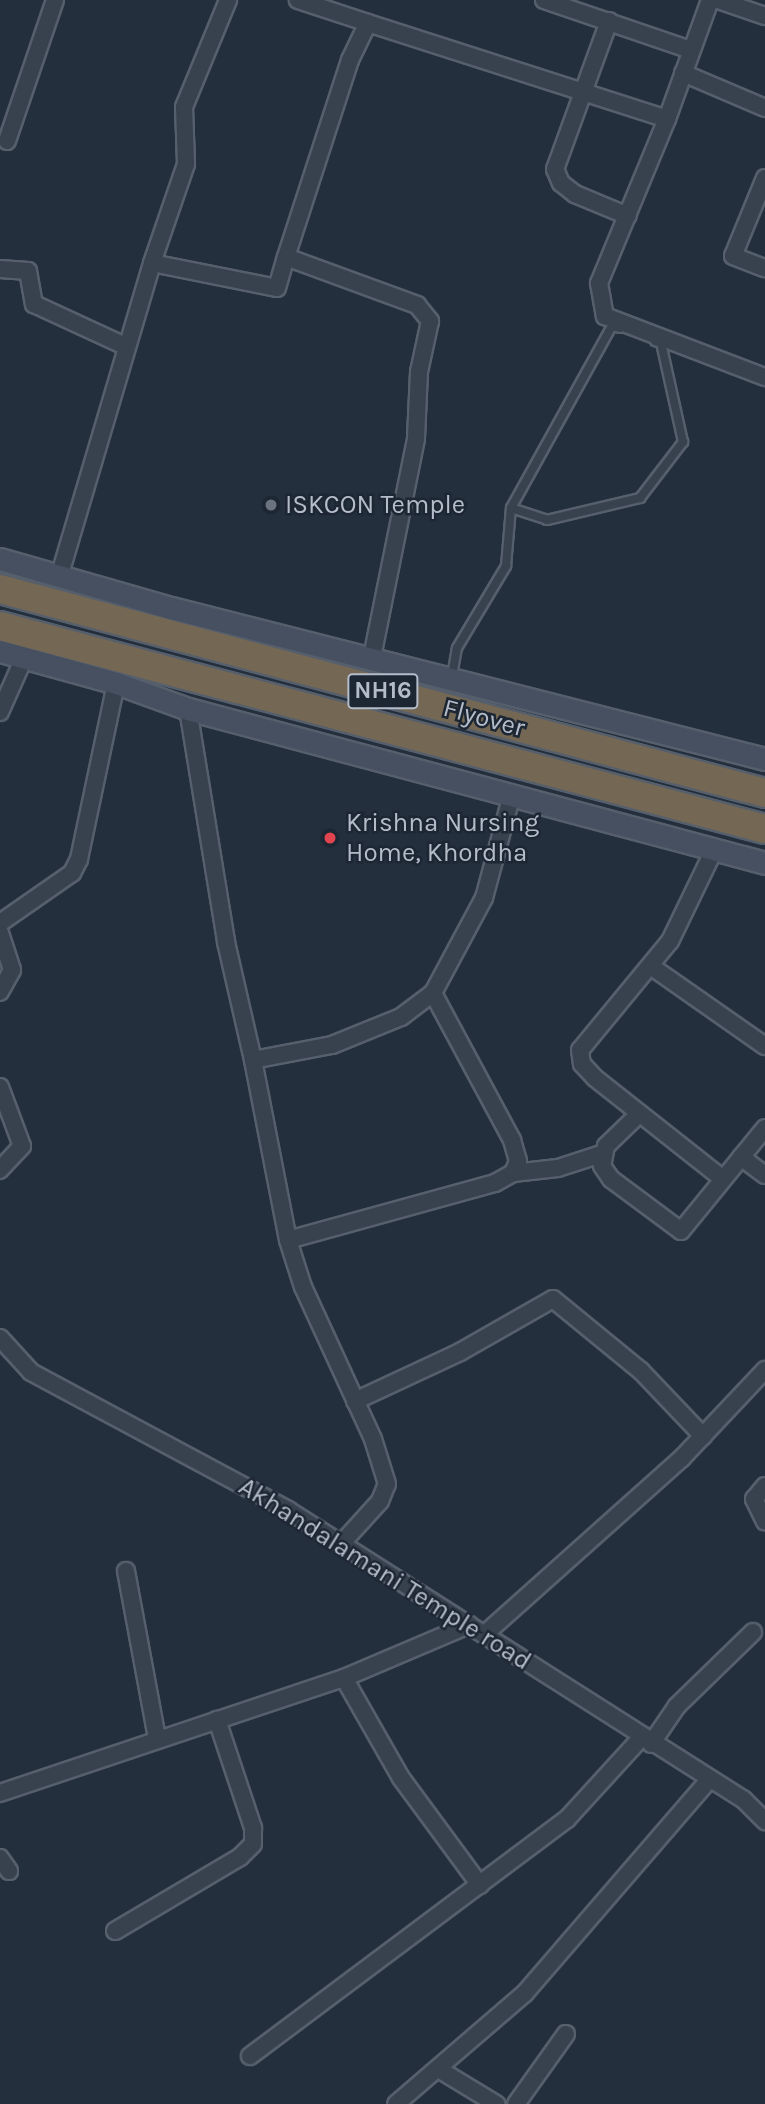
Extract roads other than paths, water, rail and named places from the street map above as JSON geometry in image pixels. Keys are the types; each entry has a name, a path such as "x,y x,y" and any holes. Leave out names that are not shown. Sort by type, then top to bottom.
{"highway":[{"name":"Flyover","path":"0,589 765,793"},
{"name":"Flyover","path":"0,626 765,829"}],"street":[{"path":"7,141 55,0"},
{"path":"60,574 152,263 186,164 184,107 228,0"},
{"path":"298,0 584,89 667,119"},
{"path":"544,0 583,6 609,21 691,50"},
{"path":"710,0 667,119 599,283 605,316 765,377"},
{"path":"718,0 765,16"},
{"path":"609,21 555,160 558,178 575,194 628,216"},
{"path":"152,263 277,288 350,60 368,23"},
{"path":"683,73 765,108"},
{"path":"765,178 733,256 765,268"},
{"path":"286,257 417,304 430,321 414,415 416,439 372,657"},
{"path":"0,270 28,271 34,304 127,347"},
{"path":"0,559 60,574 171,608 452,676 765,759"},
{"path":"0,651 116,683 188,709 765,863"},
{"path":"0,712 24,657"},
{"path":"0,923 60,882 79,859 116,683"},
{"path":"188,709 226,942 253,1060 288,1240 321,1333 382,1462 387,1484 380,1502 341,1544"},
{"path":"253,1060 332,1045 401,1017 433,993 484,898 512,794"},
{"path":"715,848 670,941 652,967 580,1050 582,1064 639,1114 723,1180"},
{"path":"0,933 12,970 0,992"},
{"path":"652,967 765,1046"},
{"path":"433,993 512,1140 518,1161 513,1173"},
{"path":"0,1087 22,1146 0,1170"},
{"path":"288,1240 495,1183 513,1173 558,1168 601,1154 639,1114"},
{"path":"601,1154 601,1166 611,1179 681,1231 765,1128"},
{"path":"741,1157 765,1175"},
{"path":"355,1401 460,1352 553,1299 641,1371 703,1436"},
{"name":"Akhandalamani Temple road","path":"0,1338 31,1372 288,1510 485,1634 646,1741 744,1800 765,1821"},
{"path":"485,1634 703,1436 765,1371"},
{"path":"765,1486 754,1499 765,1522"},
{"path":"126,1570 157,1739"},
{"path":"0,1793 344,1678 469,1625"},
{"path":"250,2056 567,1819 753,1632"},
{"path":"344,1678 401,1778 480,1885"},
{"path":"116,1931 240,1857 253,1844 253,1828 217,1720"},
{"path":"396,2104 440,2070 525,1993 709,1780"},
{"path":"516,2104 566,2034"},
{"path":"440,2070 496,2104"}],"lane":[{"path":"452,676 457,648 506,566 511,508 612,326 661,343 683,442 640,498 547,520 511,508"}],"place":[{"name":"ISKCON Temple","path":"271,505"},
{"name":"Krishna Nursing Home, Khordha","path":"330,838"}]}
